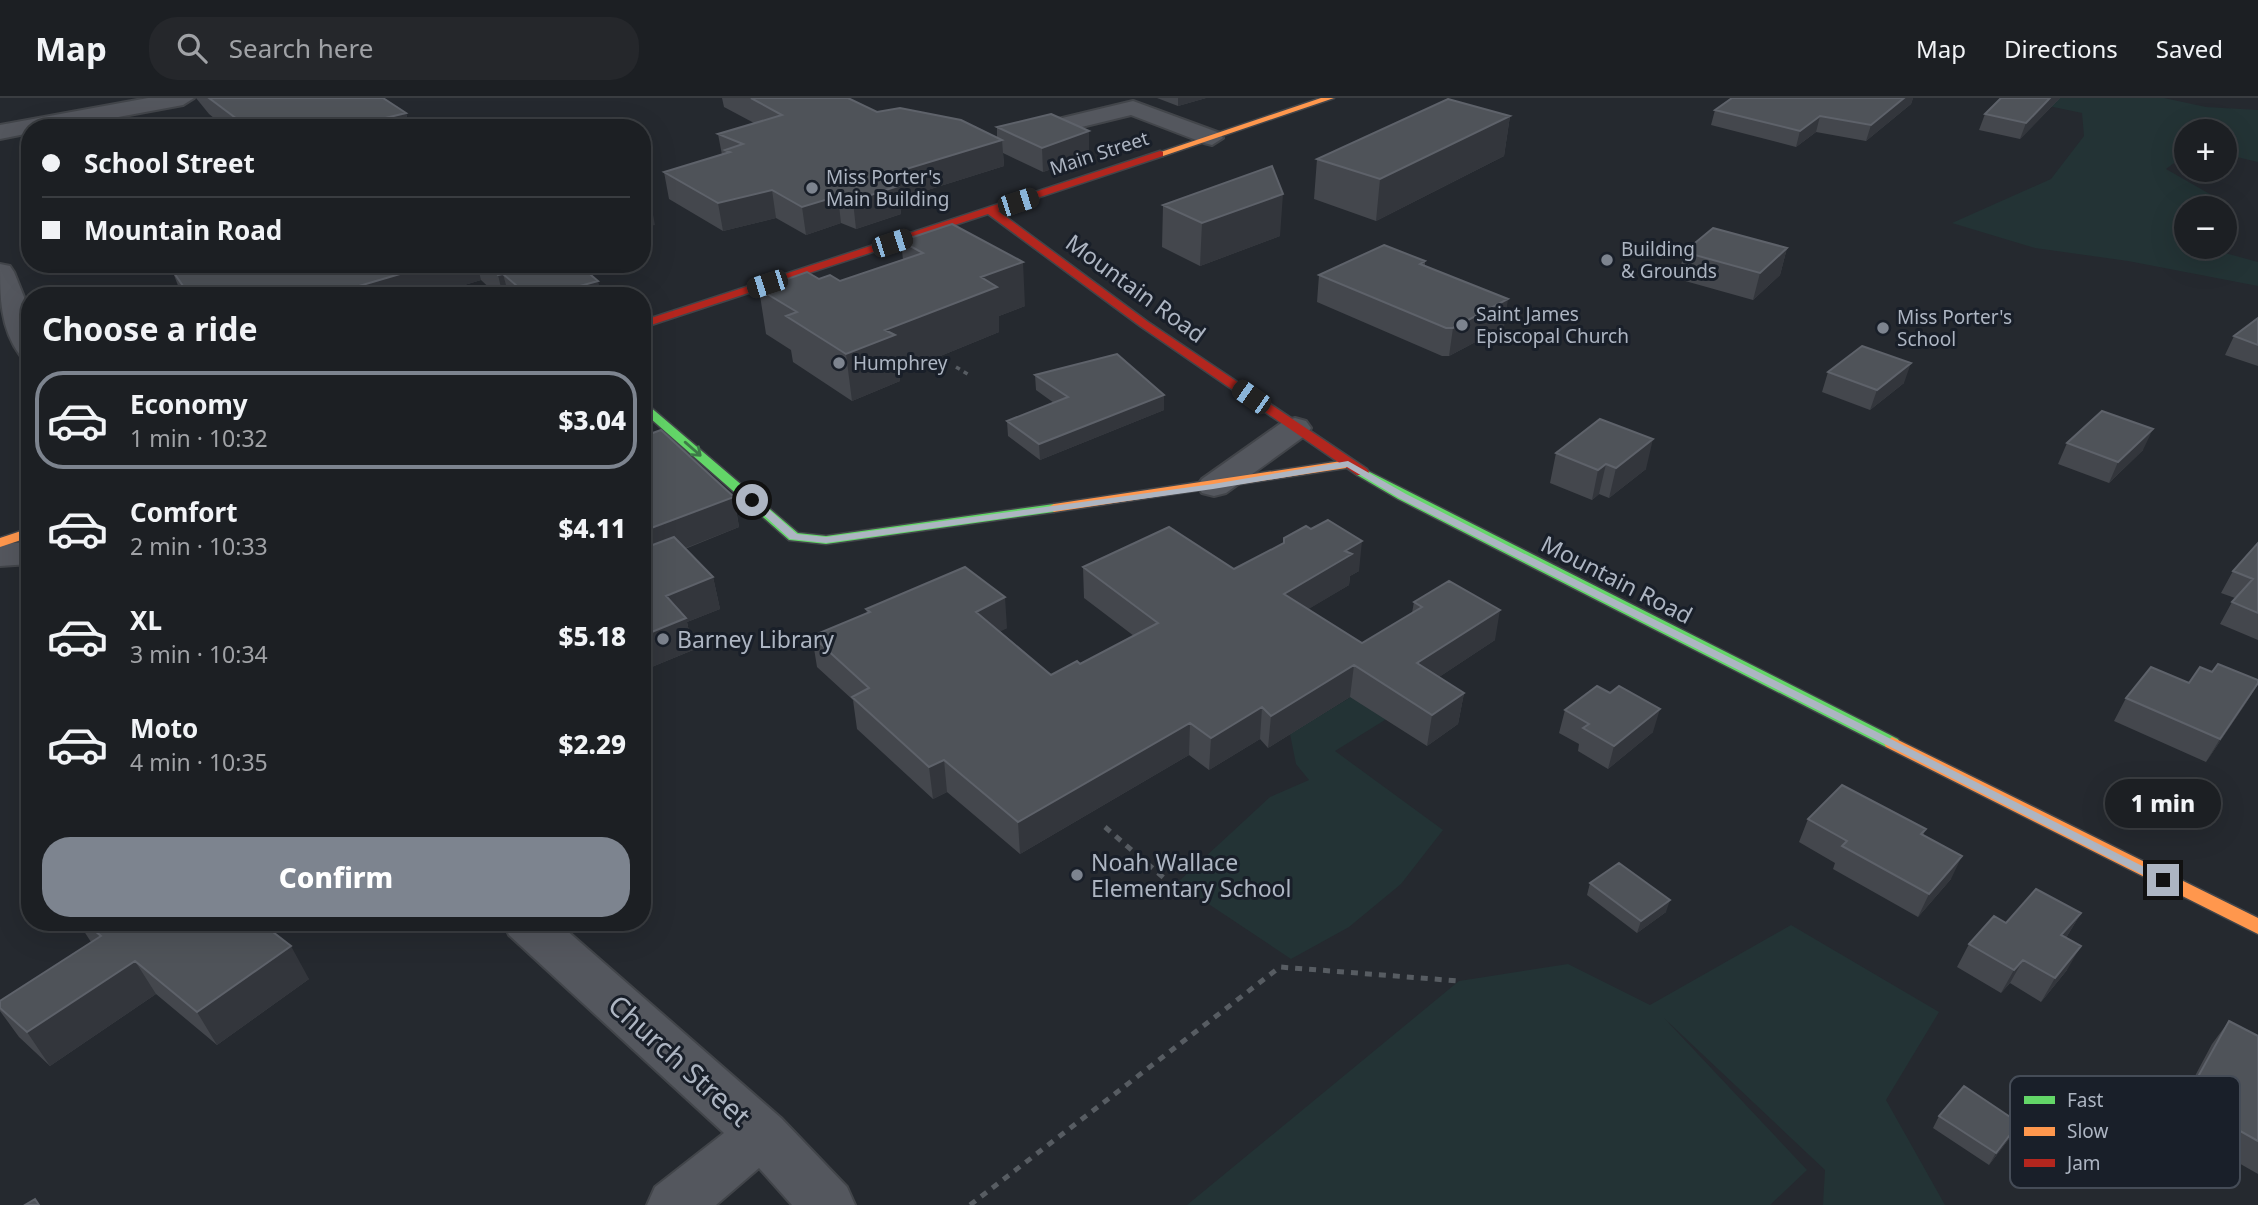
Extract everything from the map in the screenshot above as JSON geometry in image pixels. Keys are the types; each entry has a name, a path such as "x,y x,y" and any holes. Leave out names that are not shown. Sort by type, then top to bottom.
{"main road":[{"name":"Main Street","path":"651,321 1330,98"},
{"name":"Mountain Road","path":"991,211 1144,324 1295,428 1348,464 1415,502 2258,927"},
{"path":"651,412 794,537 826,540 1213,486 1348,464"},
{"path":"0,543 21,535"}],"street":[{"path":"70,119 183,98"},
{"path":"1004,138 1035,134 1133,108 1212,138"},
{"path":"0,132 21,128"},
{"path":"0,272 21,326"},
{"path":"1213,486 1295,428"},
{"path":"0,555 21,554"},
{"name":"Church Street","path":"536,931 762,1134 827,1205"},
{"path":"675,1205 762,1134"}],"path":[{"path":"956,367 971,376"},
{"path":"1105,827 1165,879"},
{"path":"970,1205 1280,967 1459,981"}],"shaded area":[{"path":"2010,98 2164,98 2206,107 2258,110 2258,162 2237,157 2237,119 2174,119 2174,163 2166,169 2174,174 2174,182 2189,182 2213,196 2174,196 2174,259 2237,259 2237,256 2258,262 2258,286 2128,261 2035,248 1952,223 2051,179 2084,136 2082,113"},
{"path":"1372,684 1409,705 1335,751 1443,830 1401,884 1349,927 1291,959 1177,883 1270,797 1309,780 1296,764 1290,734"},
{"path":"1791,925 1939,1012 1886,1100 1945,1205 1823,1205 1825,1170 1664,1018 1807,1170 1770,1205 1187,1205 1459,981 1568,964 1650,1005"}],"building":[{"path":"209,98 383,98 406,113 381,119 237,119"},
{"path":"751,98 848,98 877,112 900,108 961,120 1002,140 883,176 898,186 853,201 838,196 802,207 772,190 718,203 664,172 730,152 725,150 743,144 718,134 782,115"},
{"path":"1732,98 1904,98 1871,125 1820,116 1800,131 1715,110"},
{"path":"2001,98 2050,98 2026,123 1985,114"},
{"path":"1448,99 1510,116 1380,179 1317,159"},
{"path":"1051,114 1089,131 1042,148 997,127"},
{"path":"1272,166 1283,194 1202,223 1163,205"},
{"path":"952,224 1023,262 981,277 997,287 885,330 895,335 846,354 786,316 797,312 759,289 807,272 819,279 830,275 840,281 923,253 901,241"},
{"path":"1713,228 1787,248 1760,273 1684,252"},
{"path":"1384,245 1425,261 1420,264 1508,299 1453,328 1446,328 1319,275"},
{"path":"174,273 403,273 356,287 184,287"},
{"path":"496,273 589,273 598,281 576,287 518,287 503,274"},
{"path":"2258,318 2258,345 2234,336"},
{"path":"1862,346 1911,363 1877,390 1828,372"},
{"path":"1117,354 1164,395 1039,444 1007,421 1068,397 1035,375"},
{"path":"2102,411 2153,429 2118,462 2067,443"},
{"path":"1600,419 1653,439 1616,468 1606,464 1598,470 1556,453"},
{"path":"661,430 734,497 651,528 651,434"},
{"path":"1328,520 1362,541 1345,551 1352,554 1284,594 1362,643 1422,607 1414,602 1449,581 1500,610 1417,663 1464,693 1432,715 1354,665 1271,716 1262,707 1211,738 1190,723 1018,822 944,760 929,767 852,697 869,688 812,636 870,612 866,609 965,567 1005,597 976,612 1051,675 1077,661 1080,664 1158,623 1083,567 1169,527 1234,569 1284,543 1284,538 1306,526 1311,529"},
{"path":"674,537 713,577 666,596 686,618 651,632 651,546"},
{"path":"2258,543 2258,613 2232,602 2253,579 2233,571"},
{"path":"2218,664 2258,680 2220,739 2126,698 2151,667 2189,683 2200,667 2212,672"},
{"path":"1597,686 1610,693 1619,686 1660,709 1614,746 1583,728 1589,724 1565,710"},
{"path":"1842,785 1926,829 1921,834 1962,856 1929,894 1842,846 1847,841 1808,819"},
{"path":"1619,863 1670,900 1641,921 1590,883"},
{"path":"2036,889 2081,913 2061,935 2081,946 2055,978 2023,960 2014,970 1969,944 1994,916 2006,923"},
{"path":"95,931 272,931 291,946 197,1012 135,961 27,1032 0,1008 0,1001 101,936"},
{"path":"2229,1021 2258,1036 2258,1141 2240,1131 2240,1076 2198,1076"},
{"path":"1964,1086 2010,1117 2010,1135 1996,1153 1939,1116"},
{"path":"35,1199 39,1205 25,1205"}],"traffic: fast":[{"path":"651,412 794,537 826,540 1054,508"},
{"path":"1362,472 1403,496 1892,743"}],"traffic: slow":[{"path":"1160,154 1330,98"},
{"path":"1054,508 1348,464"},
{"path":"0,543 21,535"},
{"path":"1892,743 2258,927"}],"traffic: jam":[{"path":"651,322 1160,154"},
{"path":"991,211 1144,324 1362,472"}],"place":[{"name":"Miss Porter's Main Building","path":"812,188"},
{"name":"Building & Grounds","path":"1607,260"},
{"name":"Saint James Episcopal Church","path":"1462,325"},
{"name":"Miss Porter's School","path":"1883,328"},
{"name":"Humphrey","path":"839,363"},
{"name":"Barney Library","path":"663,639"},
{"name":"Noah Wallace Elementary School","path":"1077,875"}],"route":[{"path":"752,500 794,537 826,540 1213,486 1348,464 1403,496 2163,880"}]}
